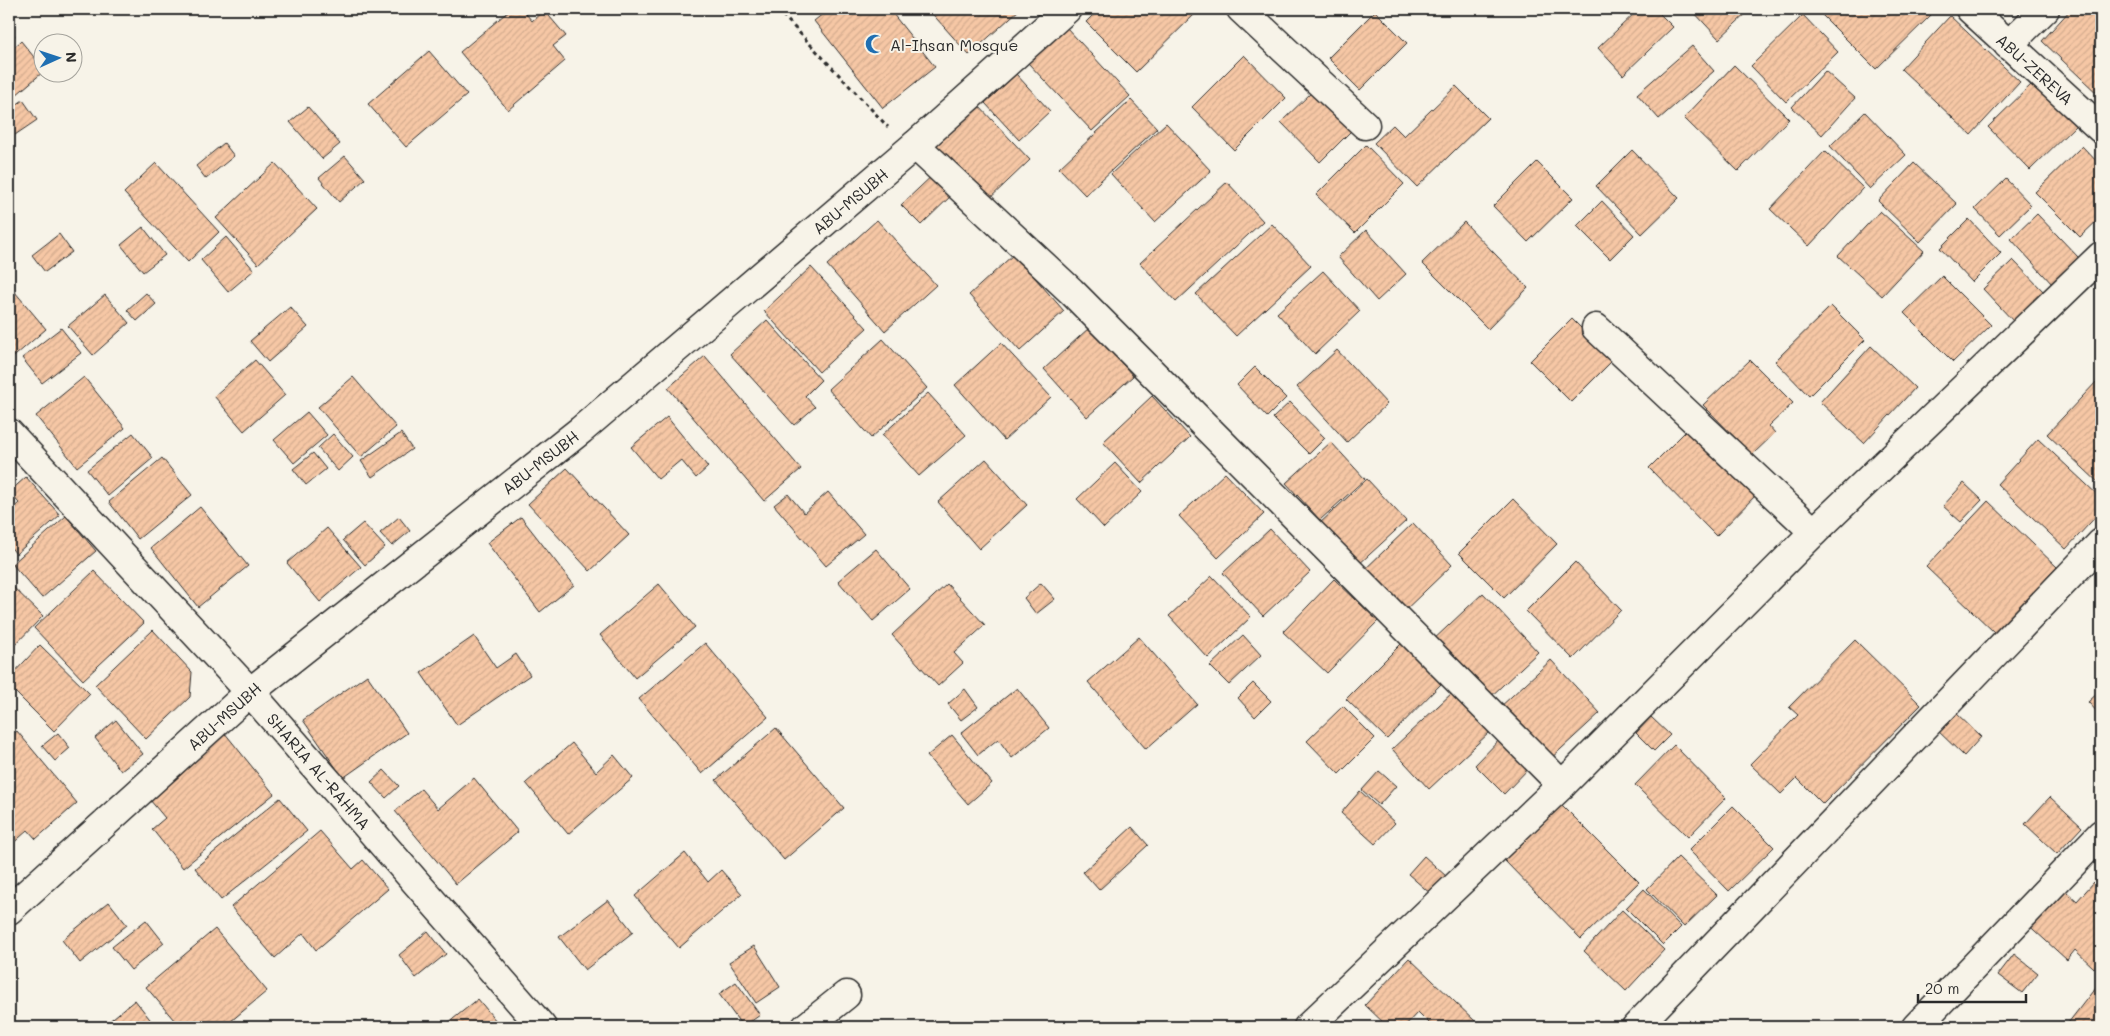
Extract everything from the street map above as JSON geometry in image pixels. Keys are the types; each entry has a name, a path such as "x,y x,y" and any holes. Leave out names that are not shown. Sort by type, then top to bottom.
{"street":[{"name":"ABU-MSUBH","path":"9,910 250,692 581,430 915,145 1066,9"},
{"path":"1241,9 1365,125"},
{"name":"ABU-ZEREVA","path":"1970,9 2101,129"},
{"path":"2008,45 2045,9"},
{"path":"915,145 1071,291 1562,785"},
{"path":"1308,1027 1562,785 1814,532 2101,256"},
{"path":"1596,328 1814,532"},
{"name":"SHARIA AL-RAHMA","path":"9,433 250,692 542,1027"},
{"path":"1636,1027 2101,543"},
{"path":"1916,1027 2101,834"},
{"path":"806,1027 846,995"}],"path":[{"path":"777,9 883,123 915,145"}],"building":[{"path":"511,9 522,9 532,21 544,10 566,36 553,46 565,61 508,110 460,52"},
{"name":"Al-Ihsan Mosque","path":"829,9 889,9 935,67 883,108 814,21"},
{"path":"928,9 1020,9 969,55"},
{"path":"1099,9 1200,9 1136,72 1086,22"},
{"path":"1639,9 1655,9 1673,27 1623,75 1598,48"},
{"path":"1691,9 1751,9 1719,39"},
{"path":"1816,9 1925,9 1931,15 1876,69"},
{"path":"2071,9 2092,9 2101,18 2101,97 2042,41"},
{"path":"1375,11 1407,43 1360,90 1328,58"},
{"path":"1803,15 1838,52 1786,102 1751,66"},
{"path":"1950,16 2020,82 1971,135 1901,69"},
{"path":"1066,27 1130,96 1092,131 1028,63"},
{"path":"9,28 15,36 9,41"},
{"path":"21,41 32,55 32,81 9,101 9,52"},
{"path":"1692,46 1714,71 1659,119 1637,94"},
{"path":"429,51 467,95 406,147 368,104"},
{"path":"1244,55 1286,98 1234,150 1192,107"},
{"path":"1734,65 1789,119 1738,171 1684,118"},
{"path":"1825,71 1855,98 1822,135 1792,107"},
{"path":"1016,74 1050,111 1019,140 985,103"},
{"path":"2036,80 2078,123 2030,170 1988,127"},
{"path":"1456,86 1488,118 1417,187 1374,143 1393,125 1404,136"},
{"path":"1312,92 1351,131 1320,162 1281,122"},
{"path":"23,100 37,120 9,139 9,110"},
{"path":"1131,100 1157,128 1085,195 1059,168"},
{"path":"977,104 1030,160 986,202 933,146"},
{"path":"308,107 340,144 322,159 290,122"},
{"path":"1865,112 1906,155 1870,189 1830,146"},
{"path":"1166,123 1211,171 1155,222 1111,174"},
{"path":"224,143 234,156 206,179 196,166"},
{"path":"1366,145 1404,184 1355,233 1316,195"},
{"path":"2082,146 2101,166 2101,217 2080,237 2035,192"},
{"path":"1632,150 1679,198 1642,234 1596,186"},
{"path":"1825,151 1863,188 1809,246 1770,209"},
{"path":"345,156 365,179 339,202 319,178"},
{"path":"1537,162 1573,198 1528,242 1493,206"},
{"path":"156,163 219,232 188,262 124,193"},
{"path":"275,163 317,209 258,264 216,218"},
{"path":"1914,163 1957,204 1920,242 1878,201"},
{"path":"937,171 956,191 921,225 901,205"},
{"path":"2006,179 2031,205 2000,235 1975,209"},
{"path":"1227,182 1263,221 1176,302 1140,263"},
{"path":"1602,201 1634,235 1610,259 1577,226"},
{"path":"1880,211 1924,251 1882,296 1838,256"},
{"path":"2037,214 2079,258 2052,284 2011,239"},
{"path":"1969,219 2001,253 1972,282 1940,248"},
{"path":"877,220 936,285 885,331 827,265"},
{"path":"1464,222 1528,288 1488,329 1422,263"},
{"path":"1272,224 1311,266 1236,336 1196,294"},
{"path":"143,227 165,255 143,272 121,245"},
{"path":"1366,230 1406,274 1377,301 1338,257"},
{"path":"59,234 72,252 45,272 32,255"},
{"path":"226,237 254,270 228,292 201,260"},
{"path":"1014,254 1064,311 1020,351 969,295"},
{"path":"2013,260 2045,293 2015,323 1983,289"},
{"path":"811,267 867,328 819,372 764,311"},
{"path":"1323,271 1360,311 1315,354 1277,313"},
{"path":"1942,276 1991,325 1953,362 1904,313"},
{"path":"9,285 46,329 9,361"},
{"path":"146,293 156,304 137,321 127,310"},
{"path":"105,295 129,323 93,355 68,326"},
{"path":"1831,306 1865,340 1809,396 1775,361"},
{"path":"290,307 308,327 268,362 250,341"},
{"path":"1572,319 1613,360 1571,402 1530,361"},
{"path":"767,320 821,380 805,396 815,407 794,425 730,354"},
{"path":"1090,327 1133,376 1087,417 1044,369"},
{"path":"61,328 81,353 42,383 22,358"},
{"path":"883,339 927,388 871,438 828,389"},
{"path":"1001,343 1051,397 1004,440 955,385"},
{"path":"1871,346 1915,388 1864,443 1820,402"},
{"path":"1337,350 1387,404 1347,442 1297,387"},
{"path":"705,356 801,469 764,501 668,388"},
{"path":"255,360 285,395 244,431 214,396"},
{"path":"1750,360 1793,403 1769,426 1775,433 1752,455 1703,405"},
{"path":"1255,367 1286,398 1267,417 1237,385"},
{"path":"84,377 125,428 77,467 36,416"},
{"path":"353,377 396,427 361,457 318,407"},
{"path":"2099,379 2101,381 2101,485 2047,434"},
{"path":"928,393 966,435 919,476 882,435"},
{"path":"1152,396 1190,437 1141,483 1103,442"},
{"path":"1290,402 1325,438 1309,454 1273,418"},
{"path":"307,412 327,435 294,463 274,440"},
{"path":"667,417 708,467 696,478 681,460 658,479 631,447"},
{"path":"1695,422 1761,490 1716,536 1649,468"},
{"path":"133,433 153,458 108,496 87,470"},
{"path":"401,433 412,449 372,477 361,461"},
{"path":"333,434 353,457 338,471 318,448"},
{"path":"2038,439 2101,498 2101,511 2066,549 1997,484"},
{"path":"1331,442 1365,479 1320,520 1286,483"},
{"path":"313,453 326,469 306,485 293,469"},
{"path":"162,458 192,495 138,539 109,502"},
{"path":"986,459 1027,505 979,549 938,502"},
{"path":"1115,463 1142,492 1104,528 1077,499"},
{"path":"567,468 629,535 590,571 528,504"},
{"path":"1225,473 1264,514 1218,558 1179,516"},
{"path":"26,477 60,515 16,554 9,545 9,512 19,503 9,492"},
{"path":"1367,479 1406,521 1357,566 1318,525"},
{"path":"1964,483 1982,500 1961,522 1943,506"},
{"path":"828,492 864,534 826,566 774,505 788,494 804,513"},
{"path":"1513,499 1557,544 1504,598 1459,553"},
{"path":"1988,501 2057,567 1995,633 1926,567"},
{"path":"200,507 248,566 198,607 151,548"},
{"path":"66,516 96,551 42,598 12,564"},
{"path":"399,517 410,531 392,546 380,533"},
{"path":"521,517 574,585 540,612 487,543"},
{"path":"363,523 385,547 365,565 343,540"},
{"path":"1413,523 1452,565 1399,616 1360,574"},
{"path":"327,528 361,567 320,602 287,563"},
{"path":"1270,529 1310,572 1263,616 1223,573"},
{"path":"876,549 910,589 873,621 838,581"},
{"path":"1575,562 1621,610 1573,659 1526,611"},
{"path":"94,571 144,623 83,680 34,628"},
{"path":"1212,576 1251,617 1208,658 1169,616"},
{"path":"1334,579 1378,621 1327,673 1283,632"},
{"path":"9,583 43,616 9,651"},
{"path":"1041,583 1055,599 1036,614 1024,598"},
{"path":"659,584 695,627 635,678 600,635"},
{"path":"947,584 985,625 954,653 963,663 938,686 892,635"},
{"path":"1483,593 1538,652 1486,701 1431,642"},
{"path":"153,630 192,672 190,697 146,739 95,685"},
{"path":"1243,635 1261,655 1229,685 1210,666"},
{"path":"474,636 496,668 516,654 530,675 457,725 421,673"},
{"path":"1139,637 1197,704 1146,749 1088,682"},
{"path":"1855,640 1921,705 1823,804 1797,778 1781,794 1750,764 1798,715 1789,707"},
{"path":"705,643 768,717 702,774 639,699"},
{"path":"1402,643 1442,683 1387,739 1346,699"},
{"path":"40,645 90,694 54,731 9,686 9,678"},
{"path":"1551,660 1600,713 1548,761 1499,708"},
{"path":"367,675 407,733 343,778 303,720"},
{"path":"1253,683 1271,701 1255,717 1238,698"},
{"path":"1017,688 1049,728 1012,758 998,739 978,755 961,733"},
{"path":"965,689 978,707 961,720 948,704"},
{"path":"2101,690 2101,716 2088,702"},
{"path":"1453,692 1490,732 1429,789 1392,749"},
{"path":"1343,706 1375,738 1339,774 1307,741"},
{"path":"1953,710 1981,737 1964,756 1935,728"},
{"path":"1651,717 1670,735 1654,751 1636,733"},
{"path":"116,720 143,754 121,771 95,738"},
{"path":"776,728 844,808 784,860 716,780"},
{"path":"17,731 77,803 36,839 28,830 9,847 9,738"},
{"path":"224,732 274,794 183,868 152,829 165,818 150,800 185,771 181,767"},
{"path":"58,733 70,748 55,761 42,746"},
{"path":"952,735 992,783 968,804 927,756"},
{"path":"1504,735 1533,764 1504,794 1475,765"},
{"path":"572,743 596,772 614,755 633,778 568,834 526,783"},
{"path":"1674,745 1726,798 1688,837 1635,785"},
{"path":"384,770 399,786 386,798 371,782"},
{"path":"1379,771 1396,786 1379,805 1362,790"},
{"path":"474,778 518,832 456,884 395,811 421,789 438,809"},
{"path":"1360,791 1395,823 1375,844 1341,813"},
{"path":"2050,797 2082,827 2057,854 2025,824"},
{"path":"280,798 307,831 221,900 195,868"},
{"path":"1561,804 1639,882 1581,939 1504,860"},
{"path":"1733,806 1774,847 1729,891 1689,850"},
{"path":"1132,827 1148,845 1099,890 1083,872"},
{"path":"320,831 353,869 363,860 388,889 316,950 303,933 275,958 231,907"},
{"path":"685,853 708,882 721,870 742,894 679,948 635,896"},
{"path":"1424,856 1447,877 1432,895 1408,874"},
{"path":"1678,857 1717,895 1684,927 1647,889"},
{"path":"2094,882 2101,889 2101,960 2094,968 2075,950 2067,960 2024,921 2058,884 2077,901"},
{"path":"1644,889 1681,927 1663,945 1626,908"},
{"path":"608,900 633,932 585,970 559,937"},
{"path":"109,902 127,925 80,963 62,940"},
{"path":"1622,910 1664,950 1626,991 1584,951"},
{"path":"146,920 164,943 131,970 112,947"},
{"path":"215,929 267,991 224,1027 180,1027 146,987"},
{"path":"428,931 446,954 416,978 399,955"},
{"path":"754,946 780,987 756,1003 729,962"},
{"path":"2014,954 2038,973 2022,993 1998,975"},
{"path":"1409,958 1476,1022 1471,1027 1433,1027 1418,1012 1404,1027 1388,1027 1365,1005"},
{"path":"736,982 760,1015 743,1027 719,994"},
{"path":"2096,987 2101,991 2101,1027 2065,1027"},
{"path":"478,999 501,1027 443,1027"},
{"path":"135,1000 156,1027 102,1027"}],"place":[{"name":"Al-Ihsan Mosque","path":"875,44"}]}
